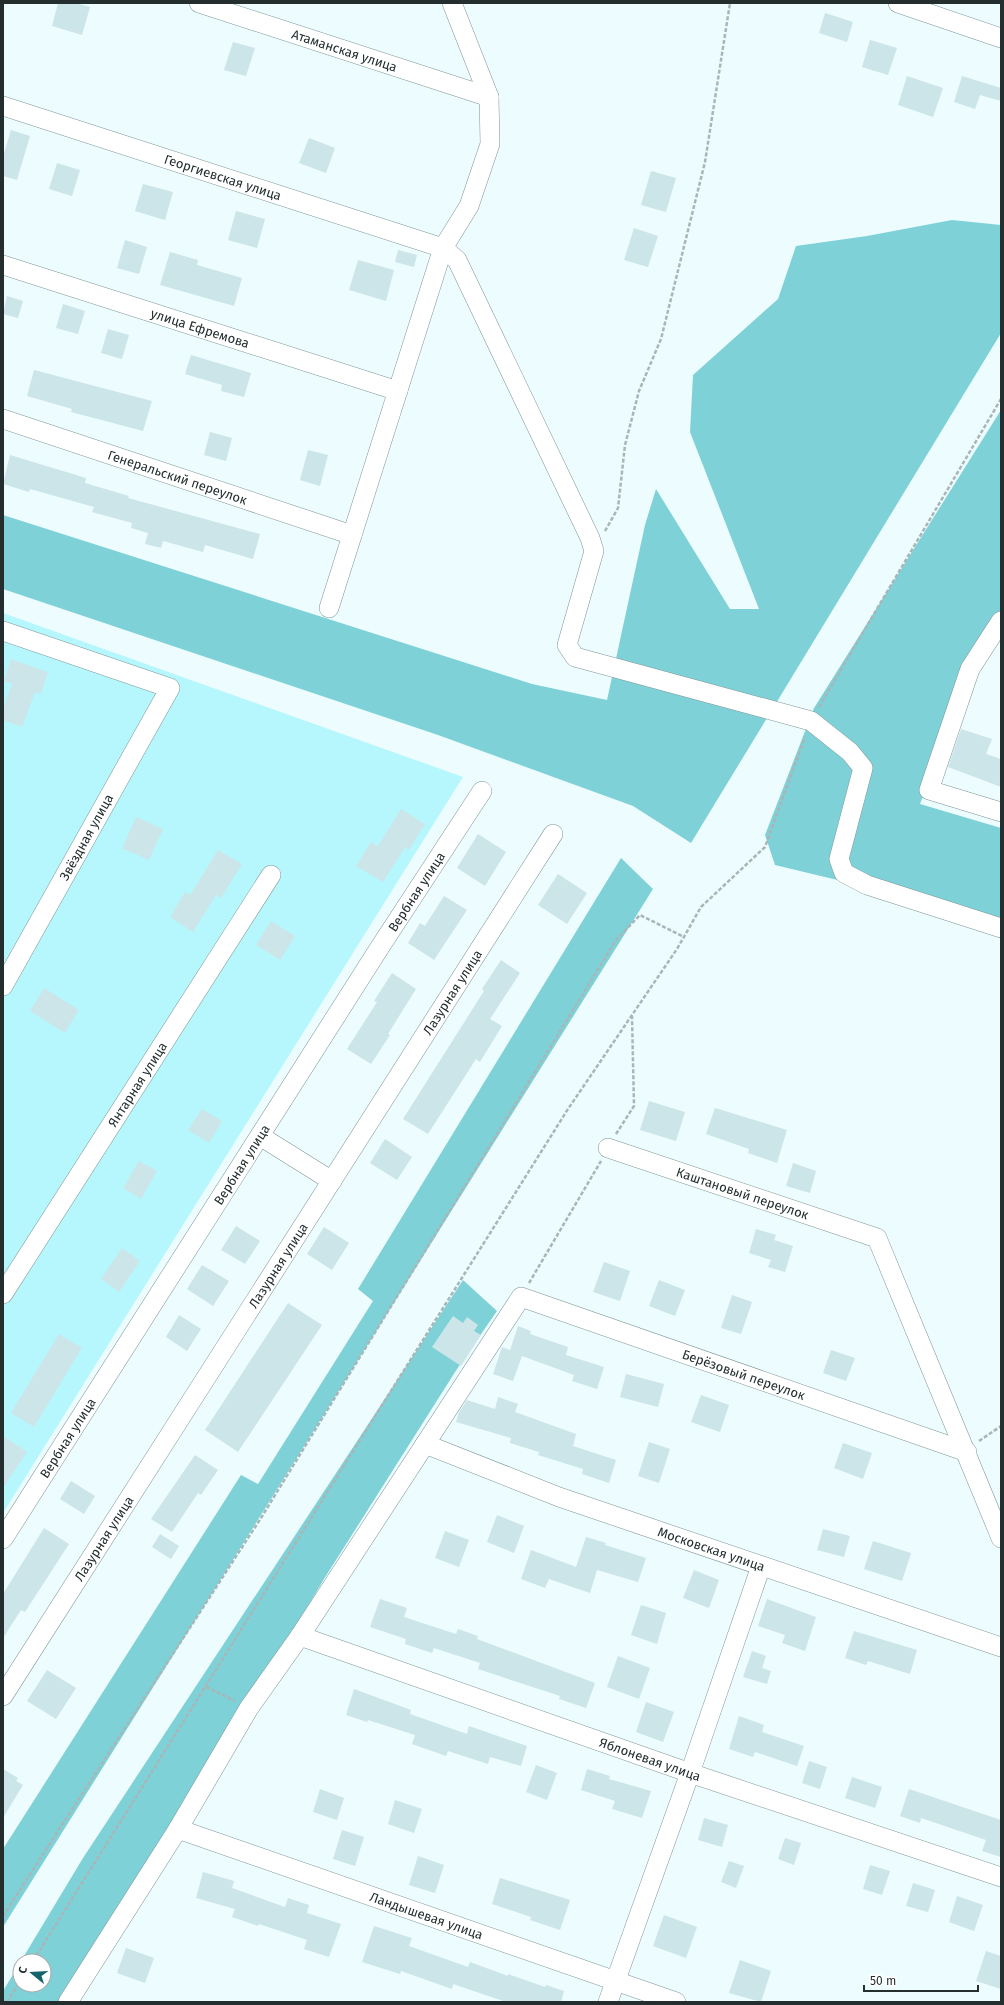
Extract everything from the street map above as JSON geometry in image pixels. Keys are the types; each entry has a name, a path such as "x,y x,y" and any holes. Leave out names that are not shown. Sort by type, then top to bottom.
{"street":[{"name":"Атаманская улица","path":"199,3 489,97"},
{"path":"329,608 443,248 470,206 490,144 489,97 452,3"},
{"path":"898,3 1001,38"},
{"name":"Георгиевская улица","path":"3,106 443,248"},
{"path":"443,248 457,260 590,538 594,551 567,645 575,657 811,721 850,752 863,768 839,859 844,874 867,885 1001,928"},
{"name":"улица Ефремова","path":"3,265 398,392"},
{"name":"Генеральский переулок","path":"3,419 352,535"},
{"path":"1001,621 970,669 929,790 1001,812"},
{"name":"Звёздная улица","path":"3,631 170,688 3,986"},
{"name":"Вербная улица","path":"3,1539 482,791"},
{"name":"Лазурная улица","path":"3,1696 553,834"},
{"name":"Янтарная улица","path":"3,1294 272,875"},
{"path":"260,1136 332,1181"},
{"name":"Каштановый переулок","path":"608,1148 877,1238 966,1452"},
{"path":"68,2002 178,1829 249,1708 300,1636 521,1297"},
{"name":"Берёзовый переулок","path":"521,1297 966,1452"},
{"name":"Московская улица","path":"425,1444 559,1497 1001,1647"},
{"path":"966,1452 1001,1538"},
{"path":"608,2002 690,1772 761,1566"},
{"name":"Яблоневая улица","path":"300,1636 690,1772 1001,1877"},
{"name":"Ландышевая улица","path":"178,1829 676,2002"}],"path":[{"path":"594,551 618,508 625,445 639,391 661,339 703,170 730,3"},
{"path":"38,1953 568,1109 684,937 701,906 765,847 811,721 1001,399"},
{"path":"3,1916 261,1518 616,940 640,916 684,937"},
{"path":"521,1297 634,1106 632,1016"},
{"path":"966,1452 982,1438 1001,1426"},
{"path":"206,1687 249,1708"},
{"path":"7,2002 13,1993"}],"shaded area":[{"path":"952,220 1001,225 1001,333 691,843 633,806 438,735 3,589 3,515 532,684 607,700 645,525 656,489 730,609 759,609 690,432 693,375 778,299 796,246 867,236"},
{"path":"1001,410 1001,609 964,686 920,804 1001,828 1001,923 958,909 775,865 765,835 814,708"},
{"path":"3,613 463,777 3,1513"},
{"path":"621,858 653,889 3,1927 3,1849 241,1475 258,1484 373,1301 358,1289"},
{"path":"463,1280 497,1311 457,1369 324,1579 197,1792 63,2002 3,2002 3,1991 12,1976 12,1993 52,1993 52,1953 26,1953 83,1858"}],"building":[{"path":"58,3 76,3 90,7 82,35 52,26"},
{"path":"825,13 853,22 847,42 819,33"},
{"path":"870,40 897,48 888,75 862,67"},
{"path":"233,42 255,48 246,76 224,70"},
{"path":"907,76 943,88 933,117 898,105"},
{"path":"962,76 1001,88 1001,101 980,95 975,109 954,102"},
{"path":"11,130 30,136 17,180 3,176 3,157"},
{"path":"309,138 335,148 326,173 299,163"},
{"path":"57,163 80,170 72,196 49,189"},
{"path":"651,171 676,178 666,212 641,205"},
{"path":"143,184 173,192 165,220 135,211"},
{"path":"236,211 265,219 257,248 228,240"},
{"path":"634,228 658,236 648,267 624,260"},
{"path":"125,240 147,247 139,274 117,268"},
{"path":"398,250 417,255 414,267 395,262"},
{"path":"170,252 198,260 197,265 242,278 234,306 160,285"},
{"path":"358,260 394,270 386,301 349,290"},
{"path":"7,296 23,301 18,318 3,314"},
{"path":"63,304 85,311 78,334 56,328"},
{"path":"108,329 129,335 122,359 101,353"},
{"path":"191,355 251,373 244,397 221,391 222,385 185,374"},
{"path":"34,370 152,401 143,431 71,412 72,409 27,396"},
{"path":"210,432 232,438 226,461 204,455"},
{"path":"308,450 328,455 320,486 300,480"},
{"path":"10,455 86,478 85,483 129,496 128,498 260,534 253,559 205,545 203,552 163,541 161,548 145,544 148,533 131,528 132,523 92,512 94,507 30,489 29,492 3,484"},
{"path":"11,659 48,672 41,694 35,692 22,727 3,720 3,709 12,684 4,681"},
{"path":"961,729 992,739 986,754 1001,759 1001,787 948,767"},
{"path":"401,809 425,824 409,850 405,847 383,882 356,866 371,842 378,846"},
{"path":"136,817 163,829 149,860 122,848"},
{"path":"478,834 506,852 485,886 457,868"},
{"path":"218,850 242,864 221,898 216,895 193,932 170,917 185,892 190,895"},
{"path":"558,874 587,893 567,924 538,905"},
{"path":"444,896 467,910 434,960 408,943 420,923 425,926"},
{"path":"271,921 295,936 280,960 256,945"},
{"path":"501,960 520,973 490,1019 502,1026 480,1062 476,1059 428,1134 403,1119 484,991 482,989"},
{"path":"392,973 416,989 388,1034 390,1035 371,1064 347,1049 377,1002 374,1001"},
{"path":"44,988 79,1010 65,1033 30,1011"},
{"path":"649,1101 685,1112 676,1141 640,1130"},
{"path":"715,1108 787,1130 777,1163 748,1153 749,1149 706,1134"},
{"path":"202,1109 222,1121 209,1143 188,1130"},
{"path":"385,1139 412,1157 397,1180 370,1163"},
{"path":"139,1161 157,1171 141,1199 123,1188"},
{"path":"793,1163 816,1171 810,1193 786,1186"},
{"path":"236,1226 260,1241 245,1264 221,1250"},
{"path":"324,1227 349,1243 332,1270 307,1254"},
{"path":"756,1229 776,1235 774,1240 793,1246 785,1272 768,1267 771,1260 749,1253"},
{"path":"122,1248 140,1261 119,1292 101,1279"},
{"path":"604,1262 630,1271 620,1301 593,1292"},
{"path":"202,1265 229,1281 213,1306 187,1289"},
{"path":"659,1280 685,1290 675,1316 649,1306"},
{"path":"732,1295 752,1302 741,1334 721,1328"},
{"path":"288,1303 322,1325 238,1452 205,1430"},
{"path":"179,1315 201,1329 187,1351 166,1337"},
{"path":"453,1316 463,1323 467,1317 478,1325 474,1331 481,1335 461,1366 432,1347"},
{"path":"518,1326 531,1331 530,1334 568,1347 566,1355 604,1367 597,1389 572,1381 574,1375 522,1356 513,1381 493,1374 502,1347 510,1350"},
{"path":"59,1334 82,1348 34,1427 11,1413"},
{"path":"831,1350 855,1358 846,1381 823,1373"},
{"path":"626,1374 664,1384 658,1407 620,1397"},
{"path":"701,1395 729,1405 720,1432 691,1422"},
{"path":"498,1397 518,1404 515,1412 576,1434 573,1446 616,1460 609,1483 582,1474 583,1469 538,1455 539,1452 510,1443 511,1438 456,1422 459,1412 467,1400 495,1409"},
{"path":"3,1436 27,1452 3,1488"},
{"path":"649,1442 670,1449 659,1483 638,1476"},
{"path":"843,1443 872,1453 863,1479 834,1468"},
{"path":"195,1455 218,1470 201,1495 198,1493 172,1532 151,1519"},
{"path":"71,1481 95,1496 84,1514 60,1499"},
{"path":"497,1515 524,1526 514,1553 487,1542"},
{"path":"44,1528 69,1544 25,1612 21,1610 3,1638 3,1594"},
{"path":"823,1529 850,1536 844,1557 817,1550"},
{"path":"445,1531 469,1540 459,1567 435,1558"},
{"path":"160,1534 179,1546 171,1559 152,1547"},
{"path":"586,1537 606,1543 605,1545 646,1558 638,1582 597,1570 590,1593 549,1579 545,1588 521,1579 531,1550 576,1567"},
{"path":"873,1541 911,1553 902,1581 864,1569"},
{"path":"694,1570 719,1580 709,1608 683,1598"},
{"path":"380,1599 407,1608 404,1617 456,1634 458,1629 478,1636 477,1639 595,1683 586,1708 559,1699 560,1696 478,1669 480,1663 434,1648 432,1653 405,1644 406,1639 370,1627"},
{"path":"767,1599 816,1617 805,1651 782,1643 785,1635 758,1626"},
{"path":"641,1605 666,1613 657,1644 631,1635"},
{"path":"854,1631 917,1650 910,1674 868,1661 866,1665 845,1658"},
{"path":"752,1651 766,1656 762,1668 771,1671 767,1684 743,1677"},
{"path":"618,1656 650,1668 639,1699 607,1687"},
{"path":"47,1670 76,1688 56,1719 27,1701"},
{"path":"354,1689 411,1710 410,1714 467,1734 469,1726 527,1746 521,1766 490,1757 488,1764 448,1751 446,1756 412,1744 415,1735 368,1720 367,1722 346,1715"},
{"path":"646,1702 674,1712 663,1742 636,1732"},
{"path":"739,1716 764,1725 762,1732 804,1746 797,1766 755,1752 753,1757 729,1749"},
{"path":"809,1761 827,1767 820,1789 802,1783"},
{"path":"536,1765 557,1773 547,1800 526,1792"},
{"path":"3,1769 18,1778 16,1781 23,1785 3,1818"},
{"path":"587,1769 610,1776 609,1779 651,1791 642,1818 612,1809 615,1801 581,1790"},
{"path":"852,1777 882,1787 875,1808 845,1798"},
{"path":"320,1789 344,1798 337,1820 313,1812"},
{"path":"909,1789 1001,1820 1001,1857 982,1851 986,1840 921,1818 920,1823 900,1816"},
{"path":"395,1800 422,1809 414,1833 388,1824"},
{"path":"704,1818 728,1825 722,1847 698,1840"},
{"path":"342,1830 364,1837 355,1866 333,1859"},
{"path":"785,1838 801,1843 794,1865 778,1859"},
{"path":"418,1856 444,1865 435,1893 409,1885"},
{"path":"729,1861 744,1866 736,1888 721,1882"},
{"path":"870,1865 890,1871 882,1895 863,1889"},
{"path":"203,1872 234,1881 232,1888 285,1907 288,1898 309,1905 307,1913 341,1924 329,1957 304,1949 307,1940 259,1924 258,1926 232,1917 235,1909 196,1898"},
{"path":"500,1878 570,1900 560,1930 530,1920 531,1917 492,1904"},
{"path":"913,1883 935,1890 928,1912 906,1906"},
{"path":"957,1896 983,1905 974,1931 949,1922"},
{"path":"664,1915 697,1927 686,1958 653,1946"},
{"path":"374,1926 412,1938 409,1946 468,1967 470,1962 508,1976 508,1974 545,1987 546,1985 564,1991 561,2002 506,2002 453,1984 452,1989 401,1971 400,1974 362,1962"},
{"path":"126,1948 154,1958 145,1983 117,1973"},
{"path":"986,1951 1001,1956 1001,1989 976,1981"},
{"path":"740,1960 771,1971 761,2002 729,1993"}]}
